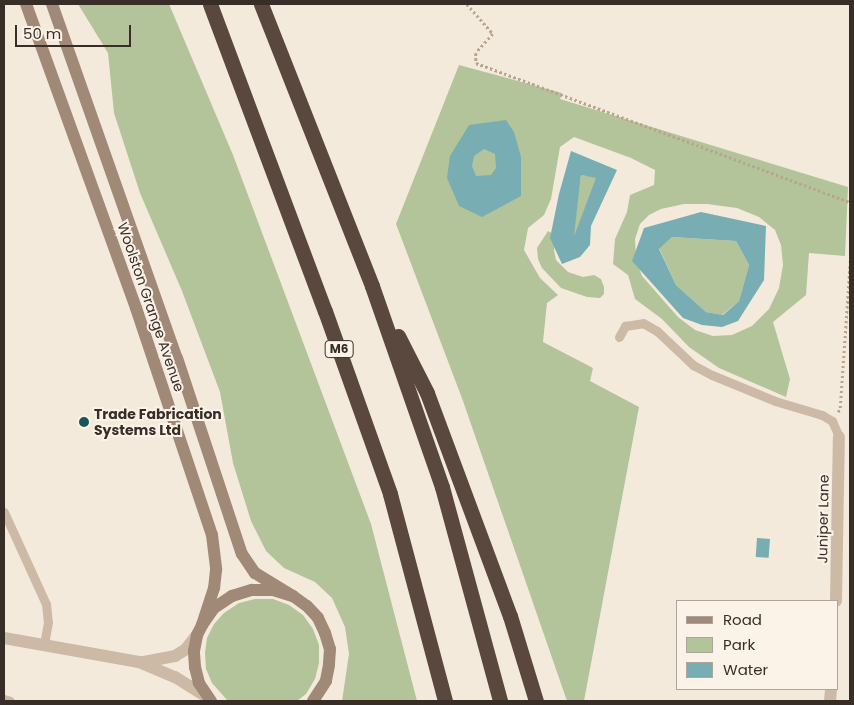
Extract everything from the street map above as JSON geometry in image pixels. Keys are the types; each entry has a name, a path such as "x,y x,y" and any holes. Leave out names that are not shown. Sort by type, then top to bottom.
{"highway":[{"name":"M6","path":"210,4 325,311 390,494 445,701"},
{"path":"261,4 372,286 442,487 500,701"},
{"path":"372,286 427,393 510,616 536,701"}],"main road":[{"name":"Woolston Grange Avenue","path":"26,4 133,299 212,535 216,570 214,588 199,630 194,651 199,683 209,699"},
{"name":"Woolston Grange Avenue","path":"52,4 177,358 242,554 255,573 293,596 307,606 318,618 326,633 330,649 330,665 326,681"},
{"path":"199,630 214,608 232,596 252,590 273,590 293,596"},
{"path":"313,701 326,681"},
{"path":"322,701 326,681"}],"street":[{"name":"Juniper Lane","path":"836,600 839,437"},
{"path":"4,638 139,662 153,662 175,656 186,649 199,630"},
{"path":"139,662 175,677 209,699"}],"lane":[{"path":"619,337 625,326 643,323 657,331 693,365 775,402 822,415 832,421 839,437"},
{"path":"4,512 46,604 48,622 44,645"},
{"path":"4,698 10,701"}],"path":[{"path":"467,4 493,34 476,54 476,62 850,202"},
{"path":"832,421 840,408 850,260"}],"green space":[{"path":"78,4 169,4 233,155 371,524 417,701 342,701 349,654 345,627 332,598 315,582 284,568 266,551 251,521 233,463 220,392 182,291 140,193 114,113 108,53"},
{"path":"459,65 562,93 560,99 848,187 845,256 809,253 806,295 773,322 790,379 786,397 719,368 689,347 662,319 635,299 628,275 613,264 615,239 627,212 630,195 654,185 655,170 631,158 574,137 560,147 551,199 544,215 528,228 524,250 540,278 558,295 547,303 543,342 593,368 590,381 639,407 584,701 567,701 463,401 396,224","holes":["684,204 707,204 737,208 759,217 775,230 781,245 783,265 779,288 769,309 752,326 732,335 713,336 695,330 678,317 642,276 636,259 635,239 640,224 649,215 661,209"]},
{"path":"581,175 597,177 573,239"},
{"path":"548,231 557,236 554,250 556,260 568,272 583,277 594,275 601,279 604,294 600,298 587,297 561,288 542,268 538,259 537,248"},
{"path":"672,237 736,241 749,265 739,301 722,315 706,312 676,285 659,248"},
{"path":"255,599 273,599 289,605 303,615 313,629 319,645 319,663 315,679 306,694 297,701 228,701 212,683 206,669 205,653 207,638 214,624 224,613 239,603"}],"water":[{"path":"506,120 514,132 521,157 521,196 482,217 459,206 447,178 450,156 469,125","holes":["484,149 495,154 496,168 491,175 476,176 472,166 474,156"]},
{"path":"571,151 617,170 591,226 590,245 580,257 562,264 550,238 559,194","holes":["581,175 596,178 574,236"]},
{"path":"701,212 766,226 764,280 738,321 722,327 702,325 683,318 632,261 644,228","holes":["672,237 736,241 749,265 739,301 723,315 706,312 676,285 659,249"]},
{"path":"757,538 770,539 769,558 756,557"}],"place":[{"name":"Trade Fabrication Systems Ltd","path":"84,422"}]}
